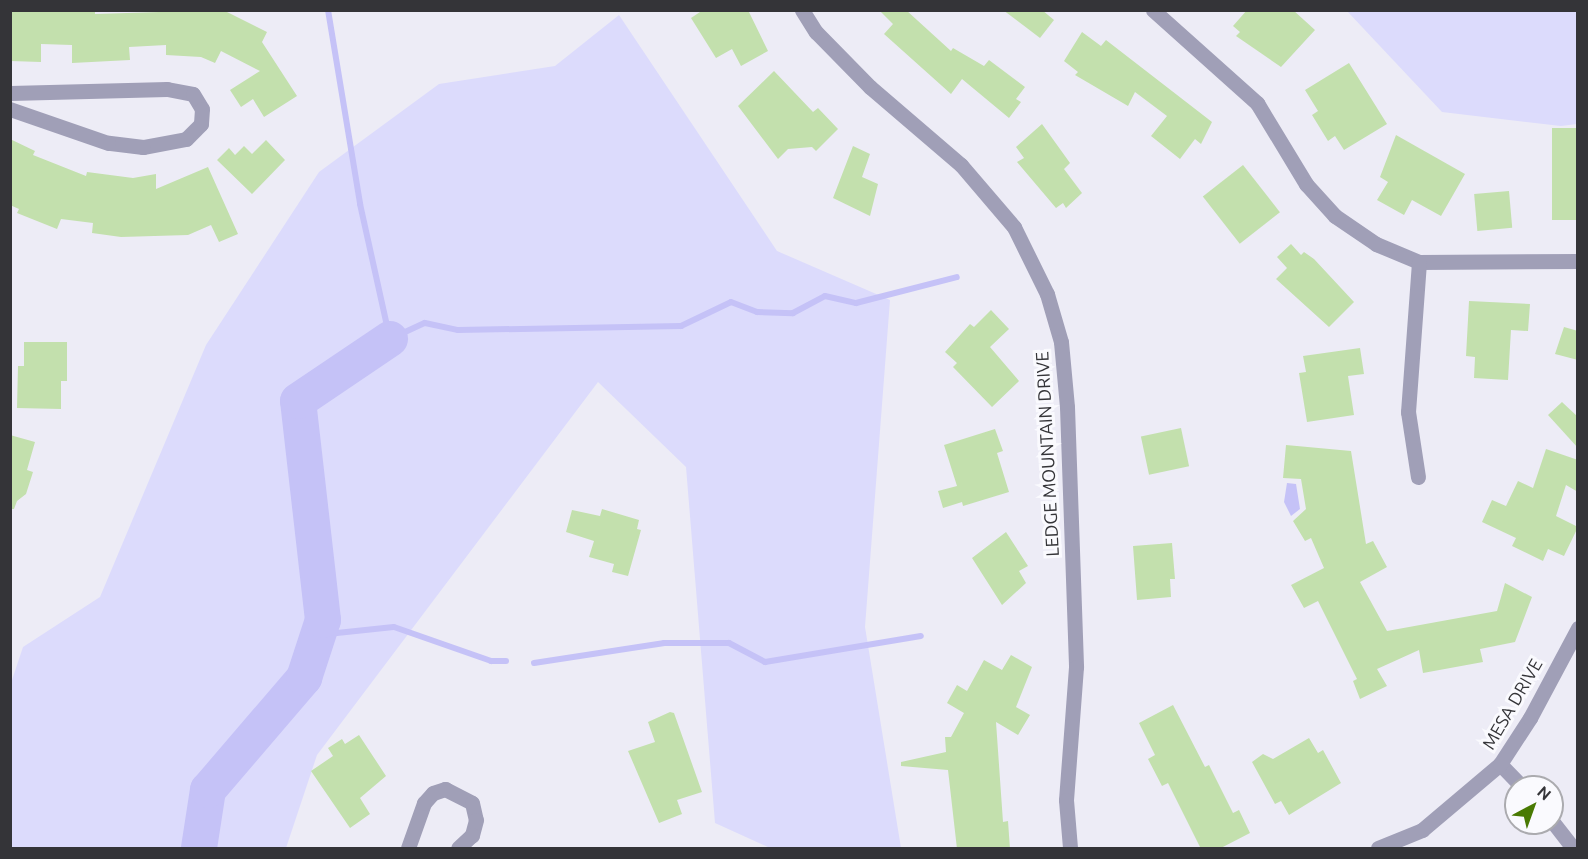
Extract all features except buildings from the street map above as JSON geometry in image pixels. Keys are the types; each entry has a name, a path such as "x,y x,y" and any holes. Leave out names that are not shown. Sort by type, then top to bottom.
{"street":[{"name":"LEDGE MOUNTAIN DRIVE","path":"802,10 816,32 870,87 961,165 1014,227 1047,294 1061,342 1067,406 1076,667 1066,800 1070,849"},
{"path":"1153,10 1257,103 1306,184 1335,216 1376,244 1419,262 1578,261"},
{"path":"10,93 167,89 193,94 202,109 201,124 186,138 143,147 108,143 10,109"},
{"path":"1418,477 1408,412 1419,262"},
{"name":"MESA DRIVE","path":"1378,849 1422,830 1500,764 1530,718 1578,628"},
{"path":"1500,764 1511,775"},
{"path":"408,849 411,832 424,803 433,793 445,789 472,803 476,820 472,835 458,849"},
{"path":"1562,835 1573,849"}],"shaded area":[{"path":"1347,11 1577,11 1577,124 1561,126 1442,112"},
{"path":"619,15 777,251 890,300 865,627 901,848 770,848 715,823 686,467 598,382 317,755 286,848 11,848 11,683 23,647 100,597 206,345 319,172 439,84 555,66"},
{"path":"1287,483 1296,484 1300,509 1291,516 1284,502"}],"waterway":[{"path":"328,10 360,204 390,339 425,323 458,330 681,326 731,302 757,312 793,313 825,296 856,303 957,277"},
{"path":"199,848 208,790 304,678 323,620 298,401 390,339"},
{"path":"318,635 394,627 491,661 506,661"},
{"path":"534,663 664,643 729,643 765,662 921,636"}]}
